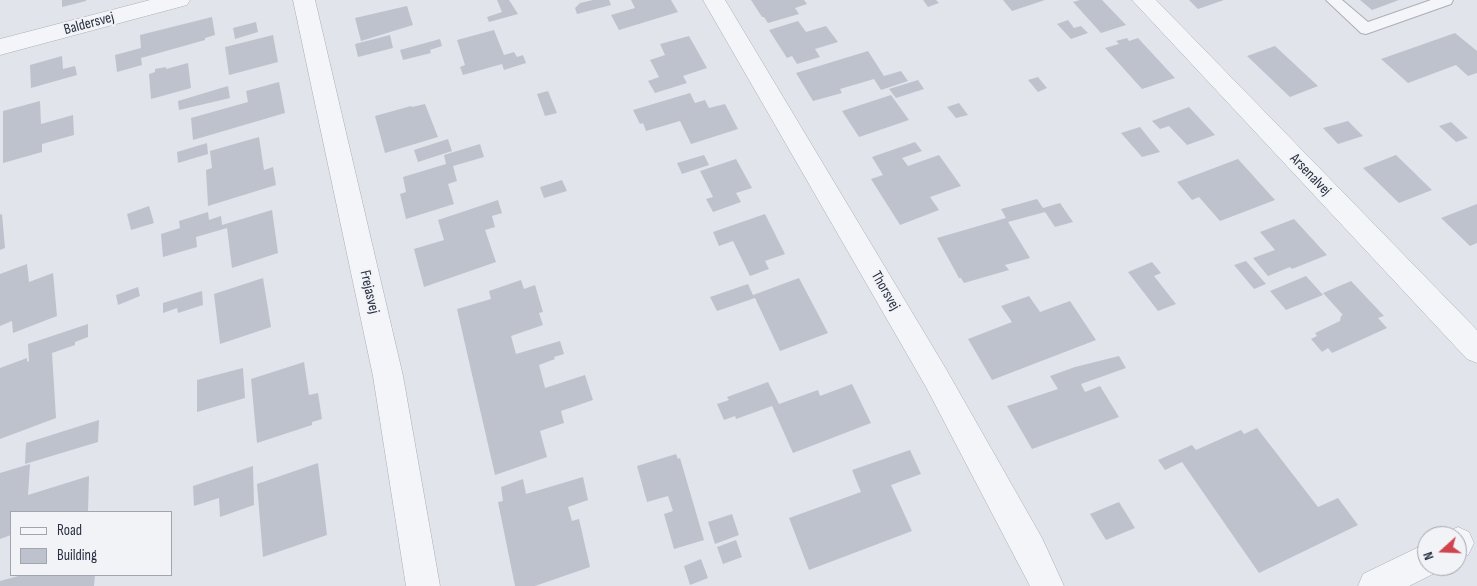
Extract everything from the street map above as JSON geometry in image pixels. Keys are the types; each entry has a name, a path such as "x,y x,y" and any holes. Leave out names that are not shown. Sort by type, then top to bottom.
{"street":[{"name":"Baldersvej","path":"0,47 179,0"},
{"name":"Frejasvej","path":"304,0 388,376 423,586"},
{"name":"Thorsvej","path":"714,0 936,378 1030,550 1047,586"},
{"name":"Arsenalvej","path":"1143,0 1477,350"},
{"path":"1375,586 1417,564"}],"lane":[{"path":"1333,0 1366,29 1446,0"}],"building":[{"path":"62,0 86,0 86,1 62,7"},
{"path":"497,0 509,0 518,14 489,22 487,17 502,12"},
{"path":"593,0 609,0 611,5 577,14 575,8 580,3"},
{"path":"631,0 671,0 678,12 619,30 611,15 635,8"},
{"path":"751,0 804,0 807,4 795,8 799,14 768,23"},
{"path":"923,0 936,0 939,3 928,7"},
{"path":"1003,0 1045,0 1012,11"},
{"path":"1080,0 1102,0 1126,25 1101,33 1073,2"},
{"path":"1189,0 1224,0 1198,9"},
{"path":"1360,0 1399,0 1372,10"},
{"path":"407,6 413,25 361,41 355,18"},
{"path":"212,17 215,35 205,38 205,40 141,58 142,65 117,72 115,55 141,48 140,35"},
{"path":"1068,20 1074,28 1081,26 1088,33 1071,39 1057,24"},
{"path":"798,21 806,32 826,26 838,42 815,49 820,57 797,64 792,56 787,58 769,30"},
{"path":"256,22 258,32 235,39 233,28"},
{"path":"494,30 504,55 514,52 517,57 523,55 526,63 504,70 502,64 463,75 460,67 465,65 457,40"},
{"path":"1455,33 1477,51 1477,73 1468,76 1456,65 1408,83 1381,59"},
{"path":"273,35 278,62 229,75 225,47"},
{"path":"390,35 393,48 358,57 355,44"},
{"path":"689,36 707,68 683,76 687,83 655,93 648,81 659,77 650,60 665,55 660,44"},
{"path":"1127,38 1129,41 1138,38 1175,78 1142,89 1105,48 1119,44 1116,41"},
{"path":"440,39 442,46 430,50 431,53 403,60 400,50"},
{"path":"1275,46 1318,86 1290,97 1247,56"},
{"path":"868,51 884,76 901,71 908,81 881,90 874,79 840,89 842,93 813,101 796,73"},
{"path":"62,56 63,69 75,66 77,75 31,88 30,65"},
{"path":"188,63 191,88 151,99 149,74 155,72 155,69 166,67 166,69"},
{"path":"1038,77 1047,88 1038,92 1028,80"},
{"path":"918,80 924,89 896,98 889,89"},
{"path":"279,82 285,113 193,140 191,118 248,102 246,91"},
{"path":"228,86 230,98 179,110 178,101"},
{"path":"548,91 557,113 545,116 537,94"},
{"path":"690,93 695,103 705,100 709,108 725,104 738,129 691,144 680,121 646,131 643,123 640,124 633,110"},
{"path":"891,95 909,120 859,137 842,111"},
{"path":"40,101 41,124 73,115 74,135 42,144 42,152 3,163 3,111"},
{"path":"959,103 968,115 956,118 947,107"},
{"path":"425,104 438,137 385,153 375,116"},
{"path":"1189,107 1215,135 1187,145 1169,126 1160,129 1152,121"},
{"path":"1348,121 1363,136 1338,144 1323,128"},
{"path":"1451,122 1468,138 1456,142 1439,126"},
{"path":"1140,127 1160,152 1142,157 1121,133"},
{"path":"259,137 264,170 273,167 276,185 208,206 206,170 212,168 210,151"},
{"path":"448,139 452,151 418,162 414,150"},
{"path":"915,142 922,151 902,158 908,166 939,155 961,186 930,197 939,210 900,225 871,179 883,175 872,157"},
{"path":"207,143 208,154 178,163 177,152"},
{"path":"480,144 484,157 453,166 457,181 448,184 454,204 406,219 400,194 406,192 403,177 446,164 444,155"},
{"path":"704,155 709,165 682,174 677,163"},
{"path":"1396,155 1432,190 1399,203 1363,168"},
{"path":"736,159 752,188 736,193 741,202 713,212 706,199 713,197 700,171"},
{"path":"1238,159 1275,200 1220,221 1199,197 1192,200 1177,182"},
{"path":"562,180 567,191 544,198 540,187"},
{"path":"1037,199 1043,208 1060,203 1073,222 1055,227 1045,212 1008,222 1030,258 1005,265 1009,270 964,283 959,278 937,238 1006,218 1001,209"},
{"path":"498,200 502,213 492,216 495,227 485,230 496,262 424,287 414,249 444,240 438,220"},
{"path":"1477,204 1477,243 1470,246 1441,218"},
{"path":"149,206 154,223 131,230 127,214"},
{"path":"272,210 278,253 232,268 227,228 196,237 197,247 163,257 161,234 180,228 179,221 208,212 209,220 221,216 222,225"},
{"path":"2,214 5,248 0,250 0,215"},
{"path":"765,214 785,254 765,261 769,269 750,276 733,241 719,246 713,232"},
{"path":"1294,219 1327,255 1268,276 1253,258 1275,250 1260,232"},
{"path":"1246,261 1266,284 1254,289 1234,265"},
{"path":"1152,262 1161,273 1154,276 1176,304 1158,311 1128,272"},
{"path":"27,264 29,282 53,273 57,316 13,333 12,321 0,326 0,274"},
{"path":"1306,276 1323,295 1286,310 1270,291"},
{"path":"263,278 271,327 220,344 214,294"},
{"path":"799,278 828,333 780,351 755,298 717,311 710,297 748,284 753,295"},
{"path":"521,280 524,289 535,285 543,312 539,313 543,325 511,336 516,354 560,341 564,354 539,365 545,388 585,375 593,400 561,411 564,423 540,431 547,457 495,475 457,309 491,299 489,291"},
{"path":"1351,281 1384,316 1378,318 1387,328 1332,353 1328,348 1322,352 1311,339 1317,336 1315,333 1340,321 1343,315 1323,293"},
{"path":"138,287 140,296 118,305 116,295"},
{"path":"202,291 203,305 178,313 177,308 163,313 163,303"},
{"path":"1029,296 1040,312 1070,301 1096,340 992,380 968,339 1012,322 1001,306"},
{"path":"88,324 88,337 75,342 75,345 52,353 56,418 0,439 0,368 27,358 27,362 29,361 28,344"},
{"path":"1119,356 1126,368 1081,384 1085,392 1100,386 1119,417 1032,449 1007,406 1058,389 1050,376 1075,367"},
{"path":"304,362 309,395 318,393 322,419 312,422 312,425 257,443 251,379"},
{"path":"243,368 245,398 197,412 197,380"},
{"path":"768,382 779,404 818,390 820,396 852,384 871,423 793,453 772,406 736,419 735,416 724,420 717,404 729,400 727,397"},
{"path":"99,420 98,442 25,464 26,443"},
{"path":"1257,428 1318,507 1338,498 1358,525 1259,573 1182,462 1165,470 1158,460 1192,445 1196,450 1241,430 1244,434"},
{"path":"910,450 921,474 891,485 912,531 809,570 789,518 861,492 852,470"},
{"path":"676,454 678,459 680,458 704,540 674,549 664,514 673,511 668,496 647,502 637,466"},
{"path":"318,463 327,535 263,557 257,484"},
{"path":"30,464 28,495 89,476 88,511 10,511 10,535 0,539 0,473"},
{"path":"253,466 254,505 220,517 219,498 194,506 193,486"},
{"path":"583,477 588,500 568,507 572,521 579,519 590,567 535,586 515,586 498,502 503,501 501,487 523,479 526,494"},
{"path":"1119,502 1135,528 1106,540 1090,514"},
{"path":"732,514 739,535 715,544 708,522"},
{"path":"736,540 742,557 723,564 717,547"},
{"path":"701,559 708,578 690,585 684,566"},
{"path":"18,576 95,576 94,586 0,586 0,581"}]}
